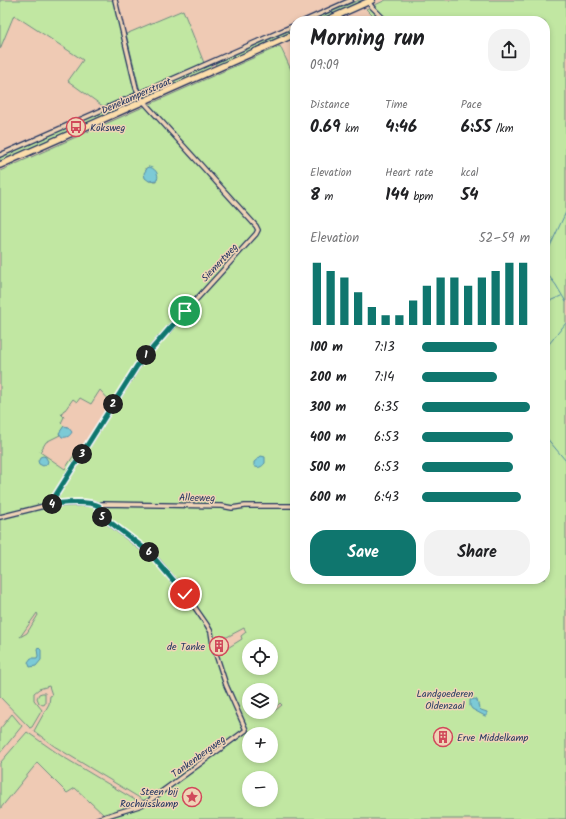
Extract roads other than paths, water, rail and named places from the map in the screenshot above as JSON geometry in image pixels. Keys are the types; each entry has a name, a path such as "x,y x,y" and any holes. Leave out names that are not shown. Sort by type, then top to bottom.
{"main road":[{"path":"336,16 369,1"},
{"name":"Denekamperstraat","path":"0,165 290,36"}],"street":[{"path":"115,0 136,88 143,101"},
{"path":"315,16 351,0"},
{"path":"369,1 382,16"},
{"name":"Denekamperstraat","path":"0,155 290,27"},
{"path":"211,62 214,70"},
{"name":"Siemertweg","path":"52,504 52,501 142,359 258,232 256,226 143,101"},
{"path":"0,517 52,504 88,503 99,506"},
{"name":"Alleeweg","path":"99,506 102,504 222,506 232,508 245,506 290,506"},
{"name":"Tankenbergweg","path":"97,819 145,803 246,730 226,684 213,645 211,632 207,625 189,599 156,558 102,516 98,509 99,506"}],"water":[{"path":"148,167 156,171 158,175 157,180 149,181 145,178 144,173"},
{"path":"64,426 68,427 72,432 69,436 62,437 59,433"},
{"path":"261,456 265,457 265,463 263,466 255,467 254,462"},
{"path":"40,457 46,457 48,461 47,464 43,466 39,464 38,461"},
{"path":"38,647 41,650 41,660 36,666 30,667 28,662 31,658 37,658"},
{"path":"470,700 477,700 479,708 487,712 487,716 472,709 470,706"}],"waterway":[{"path":"550,246 566,212"},
{"path":"550,277 566,302"},
{"path":"550,301 561,296"},
{"path":"550,343 566,323"},
{"path":"550,442 566,461"}],"place":[{"name":"Koksweg","path":"76,127"},
{"name":"de Tanke","path":"219,646"},
{"name":"Erve Middelkamp","path":"443,737"},
{"name":"Steen bij Rochuisskamp","path":"192,797"}],"park label":[{"name":"Landgoederen Oldenzaal","path":"445,698"}]}
